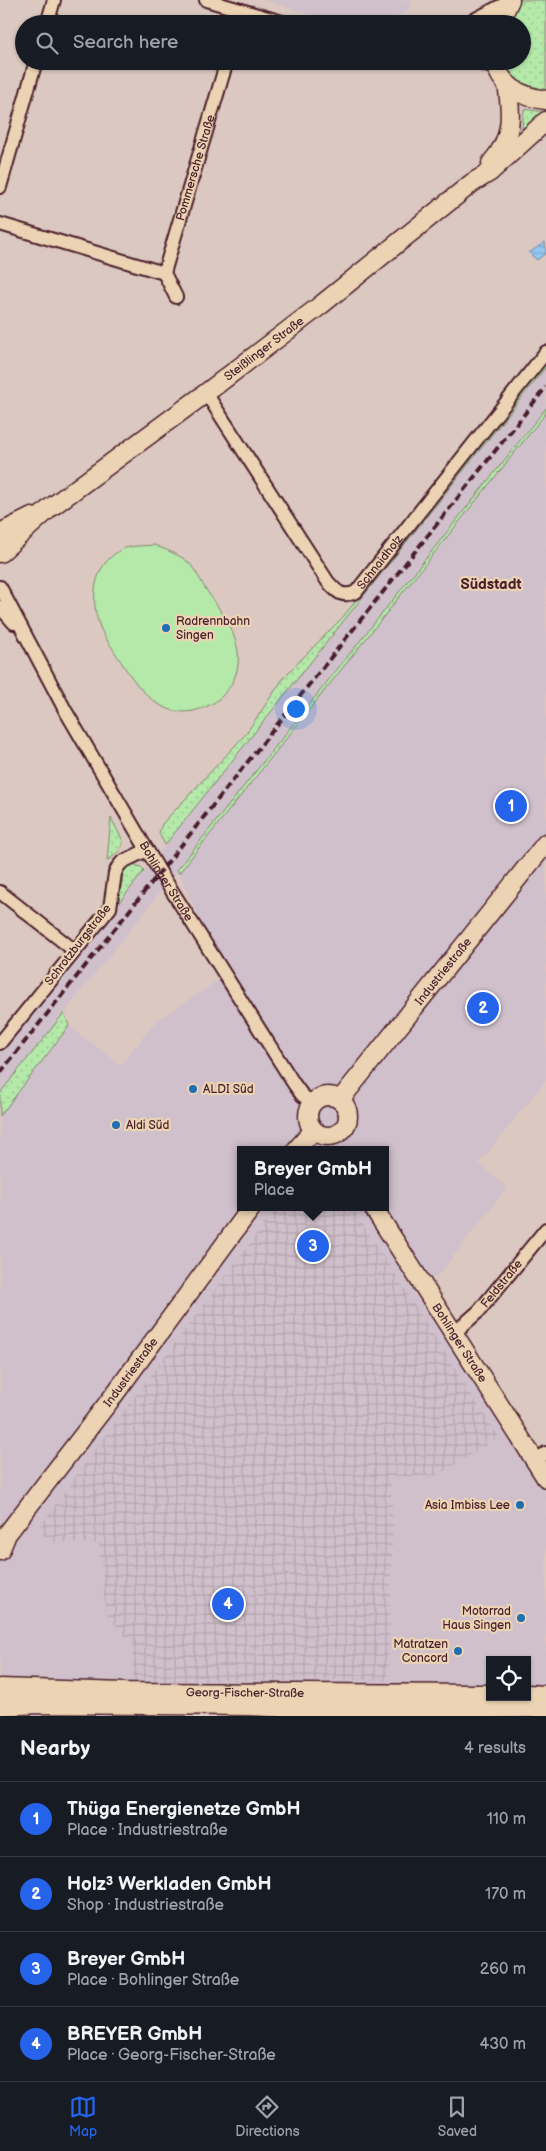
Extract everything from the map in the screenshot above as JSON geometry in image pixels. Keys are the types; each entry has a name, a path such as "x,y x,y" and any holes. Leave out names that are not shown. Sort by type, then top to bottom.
{"street":[{"path":"50,15 54,0"},
{"path":"206,0 259,15"},
{"path":"482,15 510,0"},
{"path":"503,15 510,0"},
{"path":"241,15 242,10"},
{"path":"0,186 33,70"},
{"name":"Pommersche Straße","path":"164,274 224,70"},
{"name":"Steißlinger Straße","path":"472,183 500,154 508,133 511,118 507,84 499,70"},
{"name":"Steißlinger Straße","path":"507,84 522,95 546,100"},
{"name":"Steißlinger Straße","path":"0,553 50,508 206,393 472,183 490,172 546,121"},
{"path":"0,224 164,274 176,298"},
{"name":"Schnaidholz","path":"206,393 328,582 342,595 349,595 356,592 546,352"},
{"name":"Steißlinger Straße","path":"0,533 50,508"},
{"name":"Bohlinger Straße","path":"0,587 65,710 147,850 294,1084 302,1096 312,1103"},
{"name":"Bohlinger Straße","path":"0,606 34,649"},
{"name":"Industriestraße","path":"340,1100 546,843"},
{"name":"Schrotzburgstraße","path":"0,1043 110,908 115,873 118,867 122,862 147,850"},
{"path":"0,892 74,952"},
{"path":"325,1096 340,1100 346,1107 348,1120 337,1142 313,1131 307,1115 312,1103 325,1096"},
{"path":"300,1146 313,1131"},
{"name":"Industriestraße","path":"0,1552 3,1536 111,1399 249,1211"},
{"name":"Bohlinger Straße","path":"376,1211 453,1334 541,1457 546,1478"},
{"name":"Feldstraße","path":"453,1334 479,1311 546,1229"},
{"name":"Georg-Fischer-Straße","path":"0,1688 125,1692 397,1706 546,1708"},
{"path":"531,1694 546,1695"},
{"name":"Georg-Fischer-Straße","path":"0,1706 42,1704 249,1706 345,1711 486,1695"}],"shaded area":[{"path":"263,0 413,0 406,13 400,15 313,15"},
{"path":"546,367 546,408 0,1093 0,1052"},
{"path":"546,413 546,1080 479,1163 507,1188 440,1273 423,1287 546,1478 546,1716 0,1716 0,1116 69,1026 121,1065 156,1021 225,976 179,873"},
{"path":"277,1211 355,1211 499,1437 438,1475 390,1477 393,1524 388,1680 133,1681 133,1644 106,1614 99,1544 55,1542 37,1531 96,1448 269,1218"}],"green space":[{"path":"517,0 546,0 546,90 525,84 507,70 531,70 531,15 508,15"},
{"path":"524,109 546,112 546,116 521,136"},
{"path":"546,362 546,367 165,845 159,833 162,824 245,735 285,676 343,617"},
{"path":"546,408 546,413 179,873 177,870"},
{"name":"Radrennbahn Singen","path":"154,545 172,552 191,565 228,623 237,646 237,670 228,689 216,702 193,711 180,712 168,709 148,696 131,677 108,642 97,617 95,606 96,584 104,565 111,557 125,548"},
{"path":"111,818 123,844 120,850 107,861"},
{"path":"133,864 141,867 144,871 118,904 124,869"},
{"path":"64,1013 69,1026 0,1116 0,1093"}],"water":[{"path":"545,242 546,253 537,260 529,253"}],"railway":[{"path":"0,1073 546,387"}],"place":[{"name":"Radrennbahn Singen","path":"166,628"},
{"name":"Thüga Energienetze GmbH","path":"511,806"},
{"name":"Holz³ Werkladen GmbH","path":"483,1008"},
{"name":"ALDI Süd","path":"193,1089"},
{"name":"Aldi Süd","path":"116,1125"},
{"name":"Breyer GmbH","path":"313,1246"},
{"name":"Asia Imbiss Lee","path":"520,1505"},
{"name":"BREYER GmbH","path":"228,1604"},
{"name":"Motorrad Haus Singen","path":"521,1618"},
{"name":"Matratzen Concord","path":"458,1651"}],"district":[{"name":"Südstadt","path":"491,584"}]}
